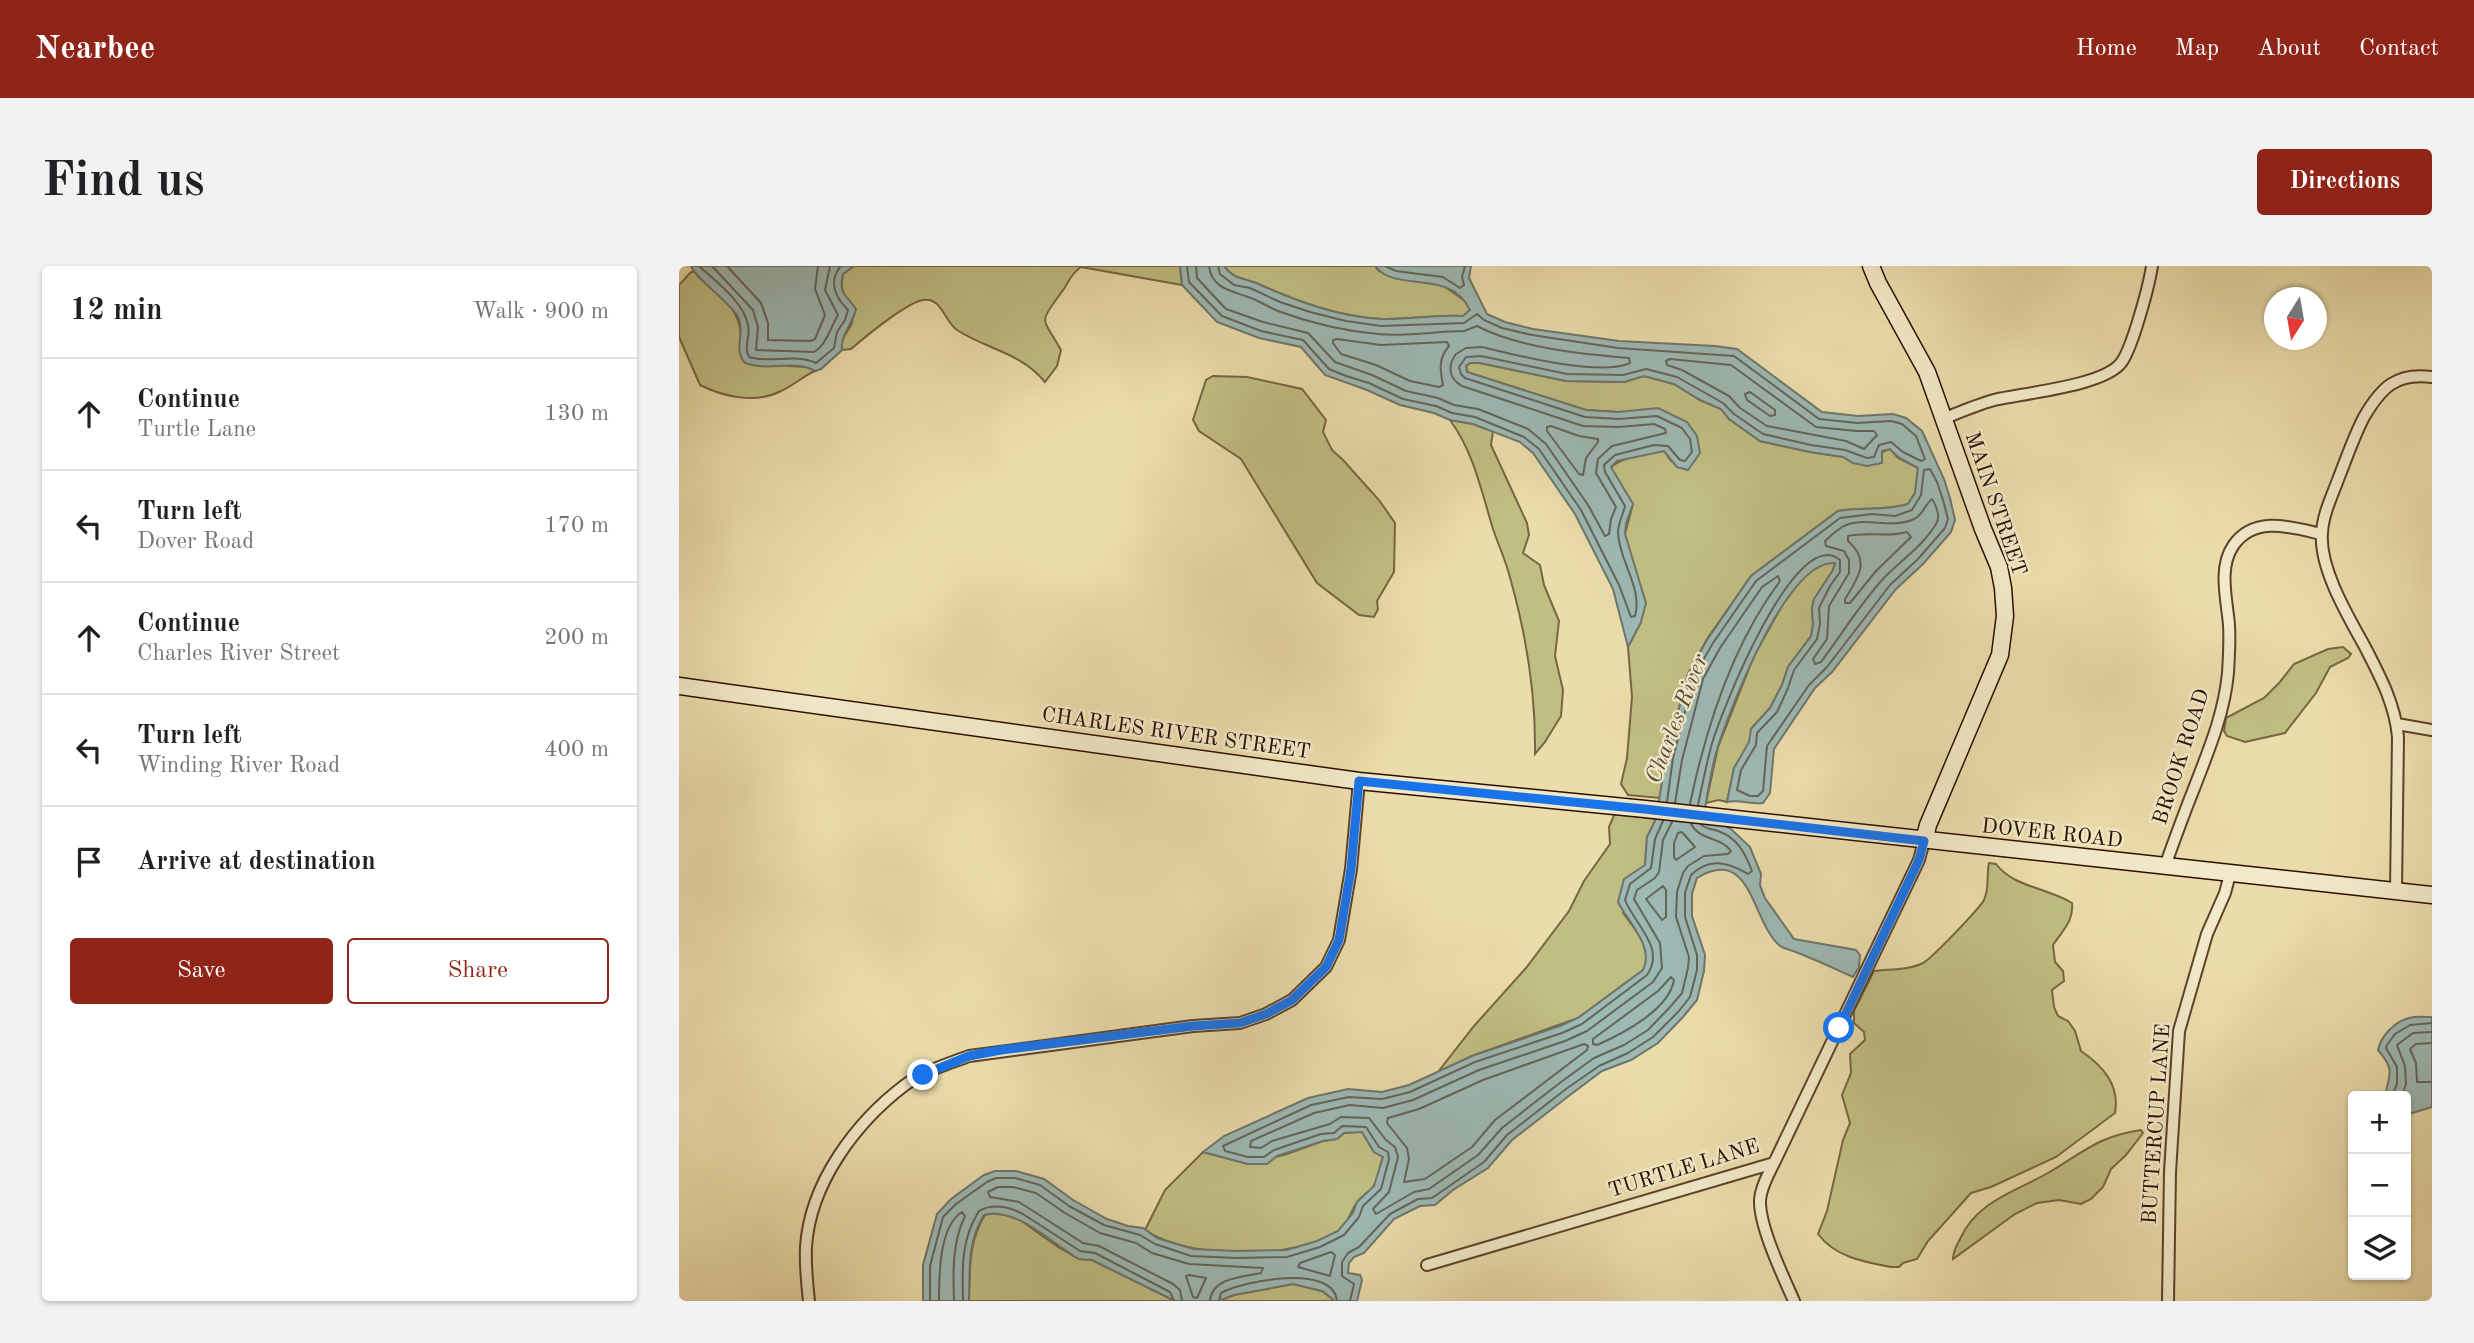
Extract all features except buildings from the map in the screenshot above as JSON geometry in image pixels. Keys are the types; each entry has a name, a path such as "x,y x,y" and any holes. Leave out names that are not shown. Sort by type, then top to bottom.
{"street":[{"name":"MAIN STREET","path":"1871,266 1927,372 1999,567 2005,616 2000,655 1928,825 1924,841"},
{"path":"1943,419 1991,401 2087,382 2116,368 2127,352 2152,266"},
{"path":"2396,891 2397,724 2377,670 2335,588 2321,534 2326,511 2350,448 2372,403 2390,384 2399,380 2414,376 2432,377"},
{"name":"BROOK ROAD","path":"2165,866 2207,756 2222,708 2228,674 2229,629 2225,572 2228,554 2239,538 2265,526 2321,534"},
{"name":"CHARLES RIVER STREET","path":"679,685 1359,781 1668,813"},
{"path":"2397,724 2432,730"},
{"path":"809,1301 806,1246 811,1221 826,1181 853,1136 907,1083 969,1056 1193,1026 1240,1023 1266,1014 1292,1000 1326,967 1339,940 1351,869 1359,781"},
{"name":"DOVER ROAD","path":"1668,813 2432,895"},
{"name":"TURTLE LANE","path":"1427,1265 1774,1163 1919,860 1924,841"},
{"name":"BUTTERCUP LANE","path":"2168,1301 2170,1172 2179,1031 2207,934 2225,893 2230,874"},
{"path":"1774,1163 1763,1185 1761,1206 1769,1237 1794,1301"}],"shaded area":[{"path":"854,266 1180,266 1182,285 1081,267 1046,316 1047,326 1061,350 1057,366 1045,382 1025,364 957,330 939,306 929,300 907,307 851,349 842,350 843,338 852,323 853,305 843,291 842,279 843,274"},
{"path":"1224,266 1375,266 1379,271 1415,281 1441,284 1465,301 1470,310 1463,316 1402,319 1349,315 1302,302 1239,278"},
{"path":"691,272 695,272 712,287 733,311 738,321 740,342 788,366 808,367 815,371 785,389 761,397 730,396 700,385 679,337 679,285"},
{"path":"1470,363 1566,381 1624,382 1644,376 1674,384 1721,409 1729,419 1760,441 1843,457 1853,463 1890,449 1898,458 1918,468 1915,493 1908,504 1838,511 1751,576 1707,639 1688,674 1666,757 1660,798 1628,795 1621,784 1627,758 1632,697 1628,647 1641,622 1632,560 1625,534 1633,504 1610,468 1635,456 1664,451 1671,461 1688,470 1618,412 1586,410 1467,372 1466,366"},
{"path":"1213,376 1247,377 1302,389 1326,420 1323,432 1332,450 1379,500 1395,523 1394,572 1377,601 1378,609 1374,617 1359,615 1317,583 1241,459 1199,431 1193,420 1206,380"},
{"path":"1450,420 1493,431 1491,445 1527,523 1529,535 1523,553 1540,565 1544,585 1559,621 1555,656 1563,690 1561,716 1535,754 1532,685 1515,596 1476,472 1465,445"},
{"path":"1827,562 1835,563 1814,600 1811,636 1788,667 1770,708 1751,729 1750,742 1734,768 1727,802 1719,800 1706,803 1718,747 1754,656 1784,602 1805,575"},
{"path":"2343,647 2351,654 2330,667 2316,693 2285,733 2245,742 2227,736 2224,731 2226,718 2264,698 2294,664 2328,649"},
{"path":"1615,813 1656,819 1647,837 1645,866 1635,873 1623,913 1645,947 1646,962 1643,970 1578,1018 1472,1056 1438,1072 1474,1026 1526,968 1569,911 1584,881 1610,844 1609,827"},
{"path":"1989,863 1996,864 2012,878 2072,903 2070,920 2053,945 2055,962 2063,971 2064,981 2052,990 2054,1007 2058,1016 2068,1021 2075,1031 2081,1051 2108,1077 2115,1094 2115,1113 2056,1157 1991,1187 1971,1193 1928,1241 1917,1259 1899,1267 1891,1267 1851,1257 1833,1248 1818,1234 1827,1211 1843,1140 1850,1123 1842,1095 1851,1073 1850,1054 1865,1040 1864,1032 1854,1023 1854,1011 1874,971 1906,968 1923,963 1965,923 1984,900"},
{"path":"2141,1130 2143,1133 2111,1169 2103,1187 2091,1199 2081,1204 2059,1200 2037,1203 2015,1214 1953,1259 1955,1248 1968,1225 1988,1205 2094,1145 2115,1136"},
{"path":"1362,1132 1374,1152 1383,1156 1373,1187 1358,1201 1347,1221 1337,1232 1294,1248 1241,1253 1188,1247 1164,1240 1145,1230 1165,1190 1203,1152 1248,1164 1337,1139 1344,1133"},
{"path":"991,1213 1012,1216 1079,1259 1092,1260 1175,1301 969,1301 975,1235 985,1215"},
{"path":"1293,1284 1322,1291 1335,1301 1218,1301 1234,1295"}],"water":[{"path":"691,266 854,266 843,274 842,281 844,293 856,309 843,339 842,350 821,369 815,371 798,366 745,363 740,351 741,327 737,315 698,277"},
{"name":"Charles River","path":"1180,266 1224,266 1239,278 1317,307 1366,318 1392,319 1463,316 1470,310 1461,297 1449,289 1396,279 1375,266 1471,266 1469,278 1487,314 1505,322 1533,329 1619,341 1737,349 1822,412 1858,416 1893,414 1906,418 1922,431 1950,498 1955,520 1951,532 1896,589 1832,672 1815,688 1774,749 1770,793 1763,803 1727,802 1734,768 1749,742 1751,729 1770,708 1788,667 1811,636 1814,599 1835,563 1817,568 1798,584 1763,638 1735,700 1716,754 1704,814 1731,829 1750,847 1761,874 1760,885 1765,898 1794,939 1856,950 1860,955 1859,967 1853,977 1781,946 1770,934 1740,878 1729,871 1715,870 1697,878 1692,894 1692,916 1705,955 1697,1000 1658,1043 1631,1060 1602,1071 1512,1140 1488,1168 1435,1205 1420,1206 1394,1219 1364,1253 1354,1257 1349,1263 1348,1273 1360,1275 1362,1280 1357,1301 1335,1301 1322,1291 1293,1284 1234,1295 1218,1301 1175,1301 1092,1260 1079,1259 1021,1221 996,1214 984,1215 975,1235 969,1301 923,1301 923,1265 937,1214 951,1199 984,1175 995,1171 1016,1171 1044,1179 1073,1200 1107,1219 1143,1228 1157,1238 1193,1249 1287,1250 1338,1231 1353,1213 1357,1202 1374,1186 1383,1157 1374,1152 1362,1132 1344,1133 1337,1139 1277,1156 1267,1164 1248,1164 1203,1152 1224,1136 1308,1098 1348,1089 1382,1092 1409,1085 1472,1056 1560,1026 1578,1018 1643,970 1646,952 1639,935 1618,902 1624,879 1645,865 1647,837 1656,819 1666,757 1688,674 1707,640 1751,576 1838,511 1900,506 1908,504 1915,493 1918,468 1898,457 1890,449 1882,451 1882,463 1867,466 1853,463 1843,457 1760,441 1729,419 1721,409 1674,384 1644,376 1624,382 1566,381 1470,363 1466,366 1467,372 1586,410 1618,412 1658,408 1687,422 1697,436 1700,453 1688,470 1677,467 1664,451 1617,461 1611,467 1633,504 1625,534 1646,603 1641,622 1628,647 1613,589 1575,514 1533,453 1520,442 1473,424 1400,405 1325,375 1301,347 1259,338 1217,322 1182,285"},
{"path":"2412,1017 2432,1017 2432,1107 2411,1113 2411,1091 2386,1091 2389,1068 2378,1050 2393,1026"}],"route":[{"path":"923,1075 969,1056 1001,1050 1193,1026 1240,1023 1266,1014 1292,1000 1326,967 1339,940 1351,869 1359,781 1644,809 1924,841 1919,860 1839,1028"}]}
